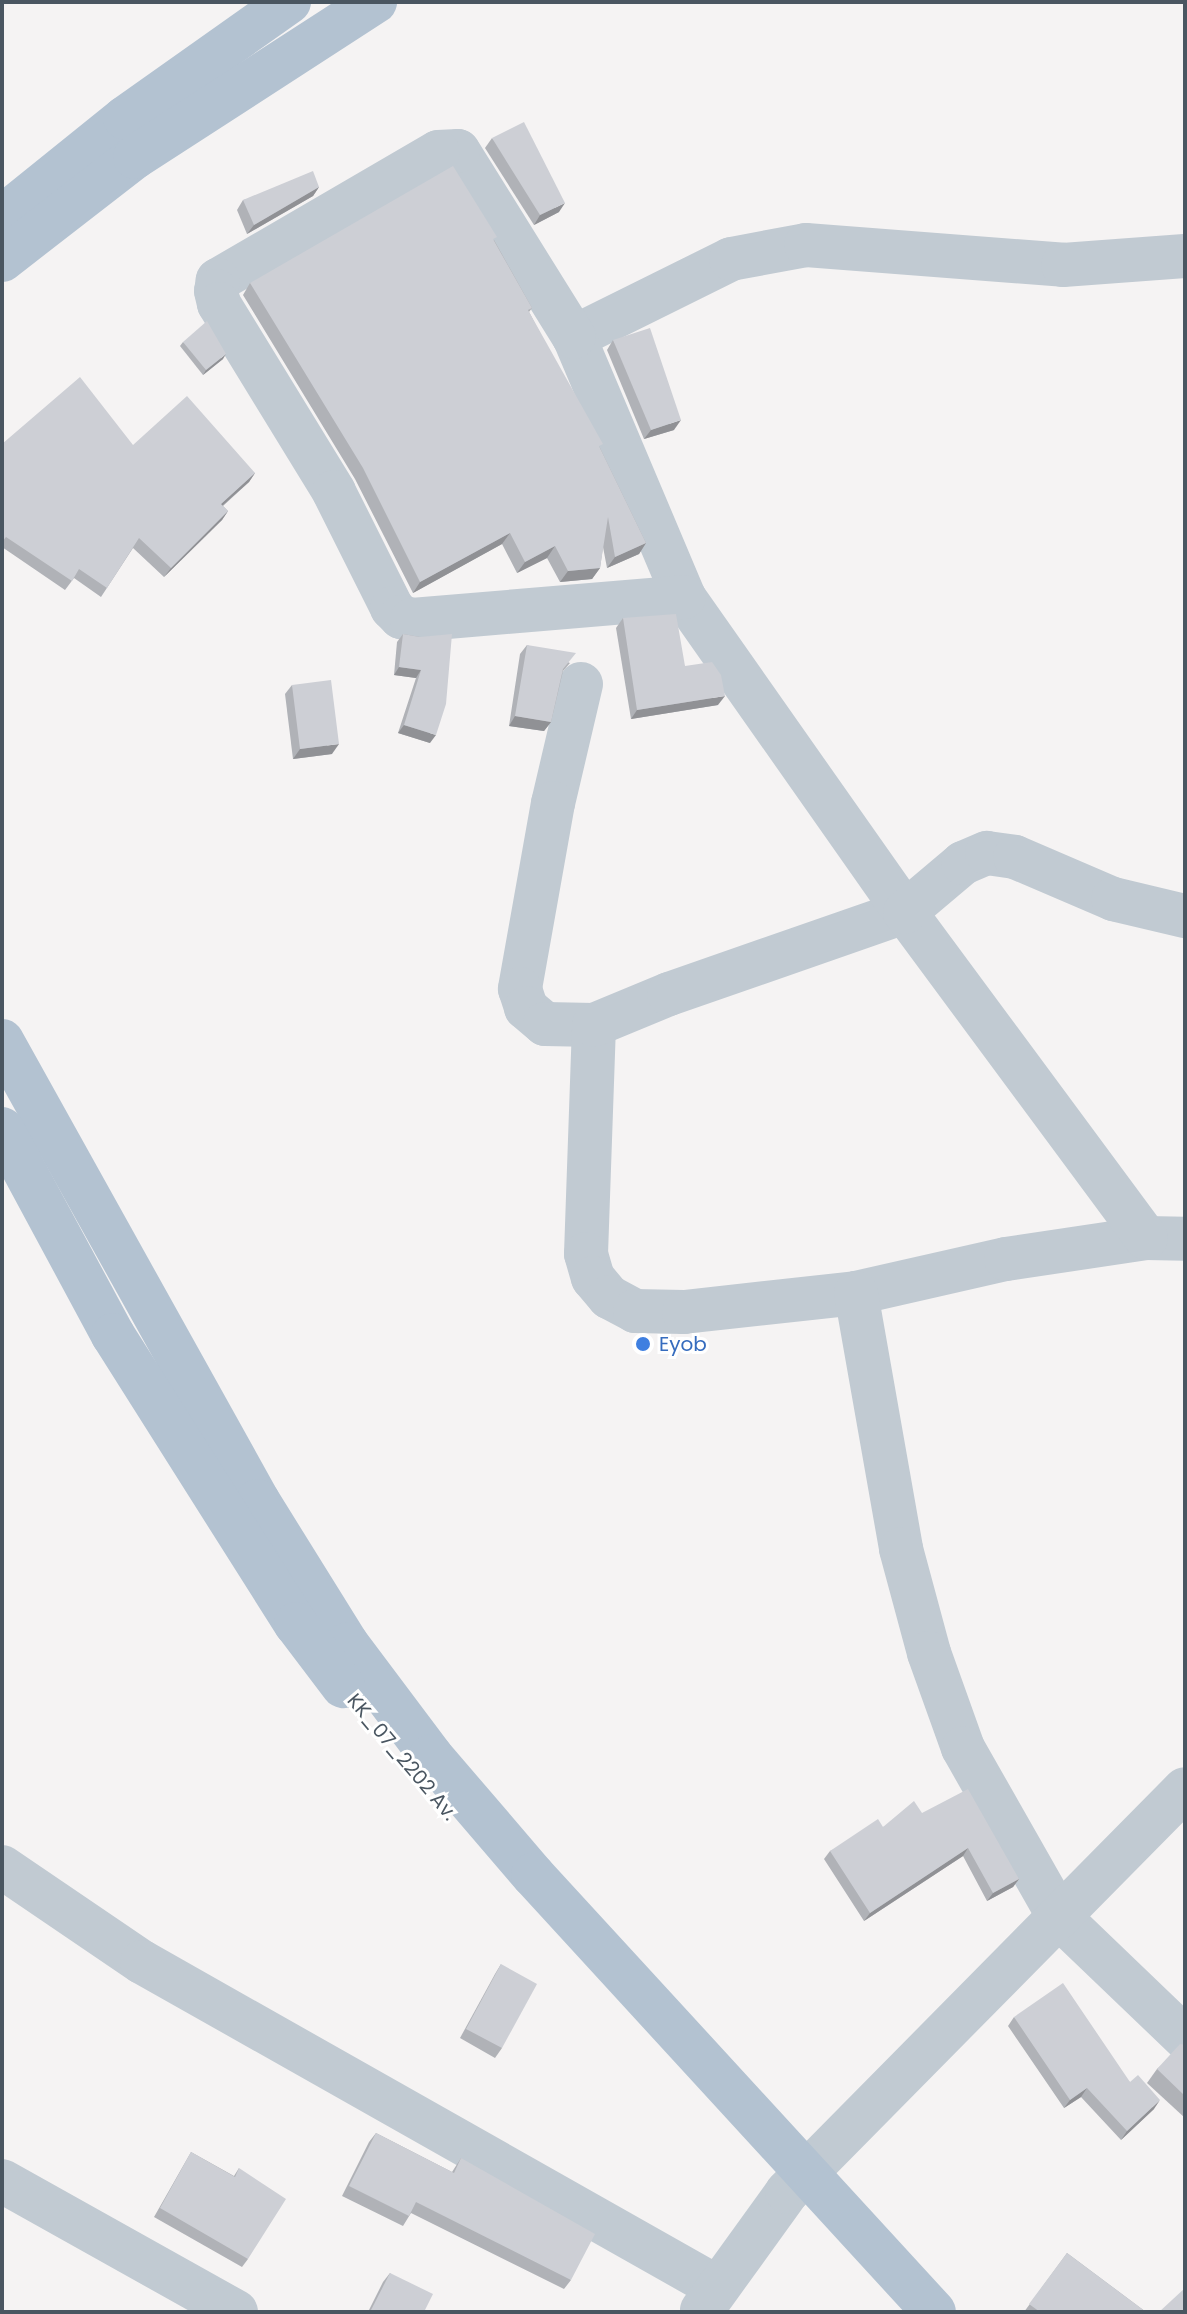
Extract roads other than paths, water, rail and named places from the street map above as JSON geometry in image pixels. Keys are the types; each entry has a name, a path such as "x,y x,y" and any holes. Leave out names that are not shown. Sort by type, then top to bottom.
{"main road":[{"path":"2,217 125,118 289,2"},
{"path":"2,260 135,157 375,2"},
{"path":"2,1041 258,1501 347,1644 431,1756 795,2183 934,2312"},
{"name":"KK_07_2202 Av.","path":"2,1129 113,1335 296,1624 386,1744 694,2094 795,2183 902,2312"}],"street":[{"path":"684,597 412,620 401,617 392,608 334,492 219,304 216,291 218,280 438,152 458,151 574,337 684,597 905,912 1165,1238"},
{"path":"574,337 731,259 806,245 1063,265 1185,256"},
{"path":"581,684 553,803 520,989 526,1008 545,1024 594,1025 669,994 905,912 963,863 987,853 1015,857 1113,899 1185,916"},
{"path":"594,1025 586,1254 593,1278 609,1297 635,1311 684,1312 856,1293 1006,1259 1165,1238"},
{"path":"856,1293 901,1549 929,1653 963,1748 1059,1917 1185,2038"},
{"path":"2,1867 142,1962 709,2300 795,2183 1185,1789"},
{"path":"2,2181 236,2312"}],"place":[{"name":"Eyob","path":"643,1344"}]}
